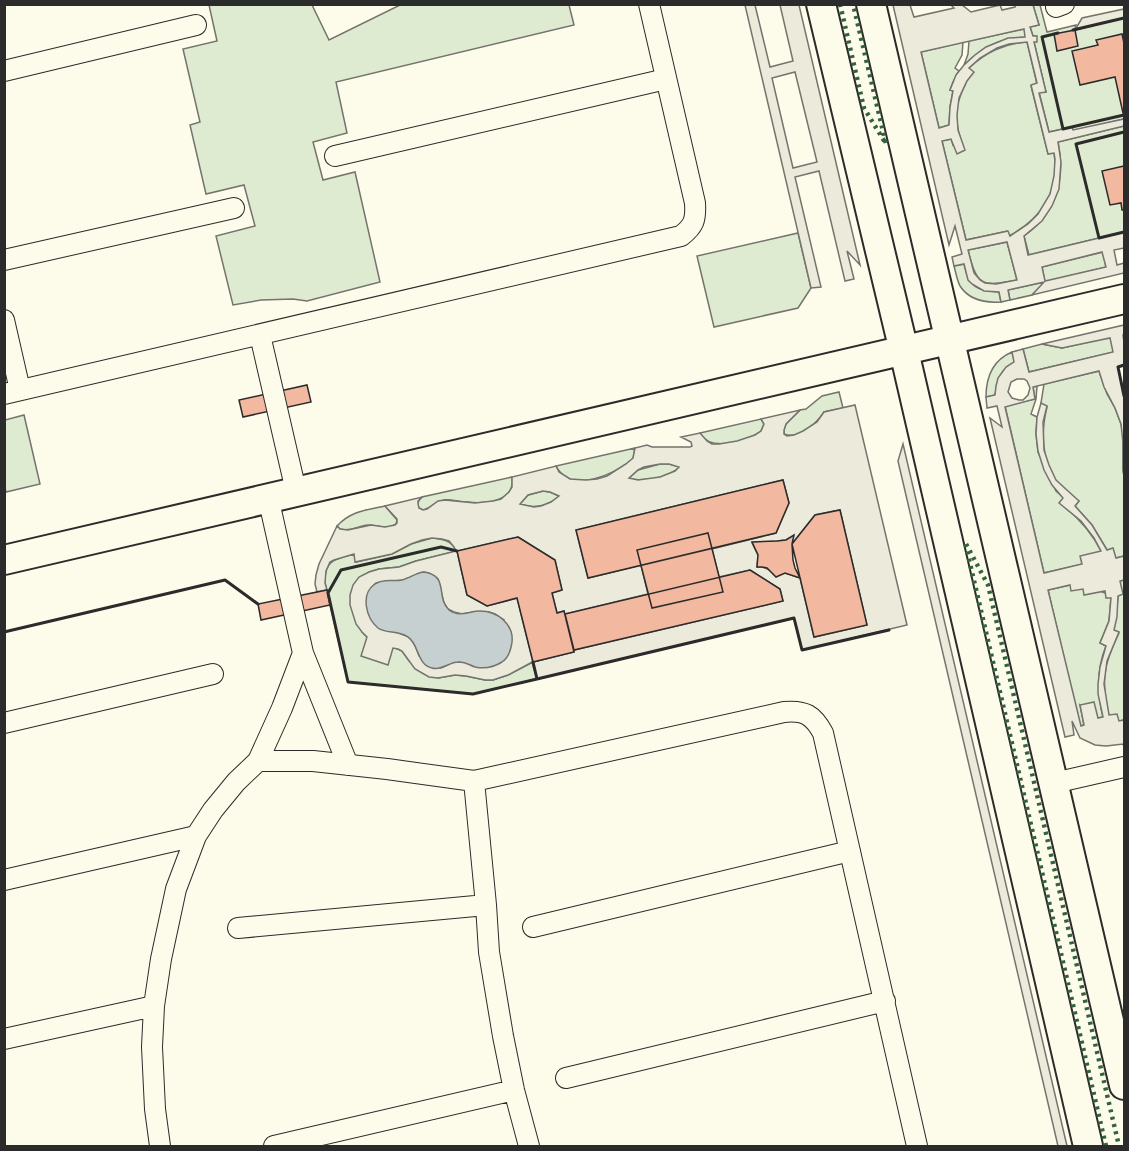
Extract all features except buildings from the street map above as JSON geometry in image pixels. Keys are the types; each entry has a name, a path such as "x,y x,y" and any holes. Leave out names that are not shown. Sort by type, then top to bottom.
{"street":[{"path":"4,320 13,392 681,236 690,229 696,218 695,203 649,4"},
{"path":"821,4 904,351 1088,1146"},
{"path":"871,4 1125,1085"},
{"path":"4,71 196,25"},
{"path":"335,156 666,79"},
{"path":"4,260 234,208"},
{"path":"4,560 1125,299"},
{"path":"260,334 296,491"},
{"path":"268,497 303,653 348,765"},
{"path":"160,1146 155,1109 152,1047 154,1006 161,959 176,889 196,836 213,810 236,782 258,761 303,653"},
{"path":"4,723 213,674"},
{"path":"258,761 313,761 474,781 784,712 796,711 807,714 817,722 823,733 917,1146"},
{"path":"1054,783 1125,767"},
{"path":"474,781 489,952 514,1090 529,1146"},
{"path":"4,880 196,836"},
{"path":"533,927 850,851"},
{"path":"238,928 486,904"},
{"path":"566,1078 885,1001"},
{"path":"4,1039 154,1006"},
{"path":"274,1146 514,1090"}],"green space":[{"path":"209,5 312,5 329,40 400,5 569,5 574,25 336,82 347,133 313,142 323,180 355,172 380,282 307,301 261,300 233,305 216,236 255,226 244,185 206,194 190,125 200,122 183,49 217,41"},
{"path":"1033,5 1040,5 1047,32 1076,25 1075,29 1124,18 1124,119 1073,131 1071,127 1049,132 1039,92 1046,92 1034,42 1036,36 1033,36 1030,27 1039,25"},
{"path":"1024,29 1026,37 992,45 964,65 969,41"},
{"path":"963,42 962,55 955,68 959,71 950,90 953,91 949,125 939,128 921,52"},
{"path":"1027,42 1037,84 1031,86 1048,154 1054,153 1055,167 1051,191 1046,202 1031,221 1009,236 1007,231 966,240 942,141 951,139 953,145 960,137 957,107 969,68 995,50"},
{"path":"1124,126 1124,232 1029,255 1024,236 1044,217 1056,195 1061,169 1058,142"},
{"path":"798,233 811,288 798,308 714,327 697,256"},
{"path":"1007,242 1017,280 995,283 982,281 974,271 968,250"},
{"path":"1103,252 1106,267 1045,282 1042,267"},
{"path":"964,264 971,283 979,289 999,292 1001,302 978,300 964,291 959,284 954,266"},
{"path":"1045,282 1032,295 1010,300 1008,290"},
{"path":"1111,337 1114,352 1029,372 1023,349 1042,344 1062,348"},
{"path":"1012,352 1015,362 1000,376 995,395 986,397 987,383 995,364"},
{"path":"1099,371 1123,434 1124,556 1116,558 1107,550 1092,525 1075,506 1079,501 1057,482 1045,455 1043,435 1047,407 1041,403 1044,384"},
{"path":"1037,386 1036,399 1031,414 1037,417 1038,452 1056,491 1064,498 1060,503 1084,525 1101,551 1083,564 1044,573 1005,406 1035,399 1033,387"},
{"path":"839,392 843,408 824,412 812,426 801,433 784,434 786,424 800,410 806,409 822,396"},
{"path":"24,415 40,484 6,492 4,484 5,420"},
{"path":"761,419 764,424 761,431 738,441 712,443 700,433"},
{"path":"635,448 633,459 616,470 594,479 572,480 563,475 556,466"},
{"path":"660,464 680,467 655,478 628,479 638,470"},
{"path":"512,477 509,492 498,500 474,503 444,500 423,510 418,506 422,497"},
{"path":"543,491 559,496 541,506 520,504 528,495"},
{"path":"385,506 397,520 396,524 386,527 368,525 347,530 337,526 353,514"},
{"path":"432,538 447,541 457,551 399,567 369,572 362,632 367,637 402,651 409,661 438,678 455,675 493,680 533,662 537,679 473,694 348,682 325,583 326,569 336,559 354,554 356,562 392,554 411,544"},
{"path":"1124,580 1124,720 1119,721 1109,716 1104,683 1107,664 1119,633 1114,630 1120,581"},
{"path":"1070,585 1097,590 1111,597 1109,621 1100,643 1106,646 1100,664 1098,682 1103,717 1098,718 1080,705 1084,725 1080,726 1048,590"}],"shaded area":[{"path":"745,5 755,5 770,67 793,61 780,5 799,5 860,265 847,251 854,279 845,281 819,171 795,177 821,287 811,288","holes":["795,72 817,162 793,168 772,78"]},
{"path":"893,5 910,5 914,17 954,8 951,5 962,5 971,12 1000,5 1002,10 1016,5 1033,5 1039,25 1030,27 1033,36 1037,36 1037,42 1034,42 1046,92 1039,93 1049,132 1072,127 1073,130 1124,119 1124,126 1058,142 1061,162 1059,189 1042,221 1024,236 1028,255 1124,232 1124,248 1114,250 1117,265 1124,263 1124,273 1032,295 1044,282 1008,290 1010,300 1001,302 999,292 984,291 968,280 964,264 954,266 952,257 962,254 955,226 949,245","holes":["1024,29 1025,37 1008,38 986,47 964,65 956,75 950,90 953,91 949,125 939,128 921,52","1027,42 1037,83 1031,85 1048,154 1054,153 1054,176 1050,194 1038,214 1028,224 1010,236 1008,231 966,240 942,141 951,139 957,154 965,150 958,130 957,115 959,98 974,72 969,68 980,58 1009,44","1007,242 1017,280 996,284 980,280 974,273 968,250","1102,252 1106,267 1045,281 1042,267"]},
{"path":"1124,9 1124,18 1075,30 1082,18"},
{"path":"1124,325 1124,365 1118,367 1124,396 1124,476 1121,424 1099,371 1033,387 1035,399 1005,407 1044,573 1082,564 1080,556 1101,551 1081,521 1059,503 1063,498 1052,485 1044,470 1036,434 1041,403 1047,406 1043,422 1044,450 1056,480 1079,501 1075,506 1092,525 1107,550 1113,548 1116,558 1124,556 1124,580 1120,581 1123,594 1118,596 1114,630 1119,632 1107,661 1104,684 1109,715 1117,714 1119,721 1124,720 1124,747 1123,744 1095,745 1080,738 1072,721 1074,735 1065,737 990,418 1002,427 997,406 987,408 986,397 995,395 998,378 1006,367 1014,362 1012,352 1023,349 1029,372 1113,352 1110,338 1062,348 1042,344","holes":["1017,379 1027,381 1030,388 1023,400 1012,398 1008,392 1011,382","1070,585 1071,591 1083,589 1084,595 1105,591 1106,598 1111,598 1109,621 1100,643 1106,646 1098,684 1103,717 1098,718 1094,702 1080,705 1084,725 1081,726 1048,590"]},
{"path":"855,405 907,625 802,650 794,618 537,679 532,662 493,680 455,675 438,678 429,677 415,669 398,649 393,648 388,665 361,656 367,637 356,624 350,605 350,595 359,577 369,572 399,567 456,551 449,541 432,538 411,544 392,554 355,562 354,554 334,560 330,562 326,571 327,590 317,592 315,584 319,564 337,526 348,530 371,525 385,527 395,525 397,519 385,506 422,497 418,504 423,510 438,501 445,500 475,503 493,501 501,499 509,492 512,487 512,477 556,466 559,472 570,479 597,479 607,476 626,464 633,458 635,448 647,445 690,447 691,442 681,437 700,433 712,444 737,441 761,431 764,424 761,419 800,410 786,424 784,430 787,436 794,435 817,422 824,412","holes":["660,464 679,467 660,477 638,480 629,478 644,467","783,480 789,503 776,533 712,549 719,577 750,570 780,589 783,601 574,650 574,652 533,662 517,598 487,606 467,595 457,551 518,537 555,560 562,590 552,593 557,613 564,611 565,614 648,594 641,565 588,578 576,530","543,491 559,496 541,506 520,504 528,495","840,510 867,625 814,637 800,578 757,567 758,555 752,543 786,540 793,536 792,544 815,515","424,572 429,573 438,579 444,603 448,609 462,614 489,612 504,620 465,662 453,662 441,668 419,656 414,642 409,637 396,632 367,600 376,583 403,580"]},
{"path":"903,444 1067,1146 1058,1146 898,461"},
{"path":"423,572 436,577 445,605 449,610 461,614 476,611 492,613 507,624 512,642 508,656 504,660 485,668 455,662 432,668 423,663 412,640 400,633 381,630 374,624 366,606 370,588 382,581 402,580"}],"hedge":[{"path":"840,4 864,108 886,144 853,4"},
{"path":"1106,1146 965,542 988,585 1119,1146"}],"wall":[{"path":"1073,30 1124,18"},
{"path":"1058,33 1042,37 1063,129 1124,115"},
{"path":"1124,132 1076,144 1099,238 1124,232"},
{"path":"1124,365 1118,367 1124,396"},
{"path":"457,551 441,547 341,570 328,593 348,682 473,694 537,679 533,662"},
{"path":"4,632 225,580 258,604"},
{"path":"537,679 794,618 802,650 889,630"}]}
